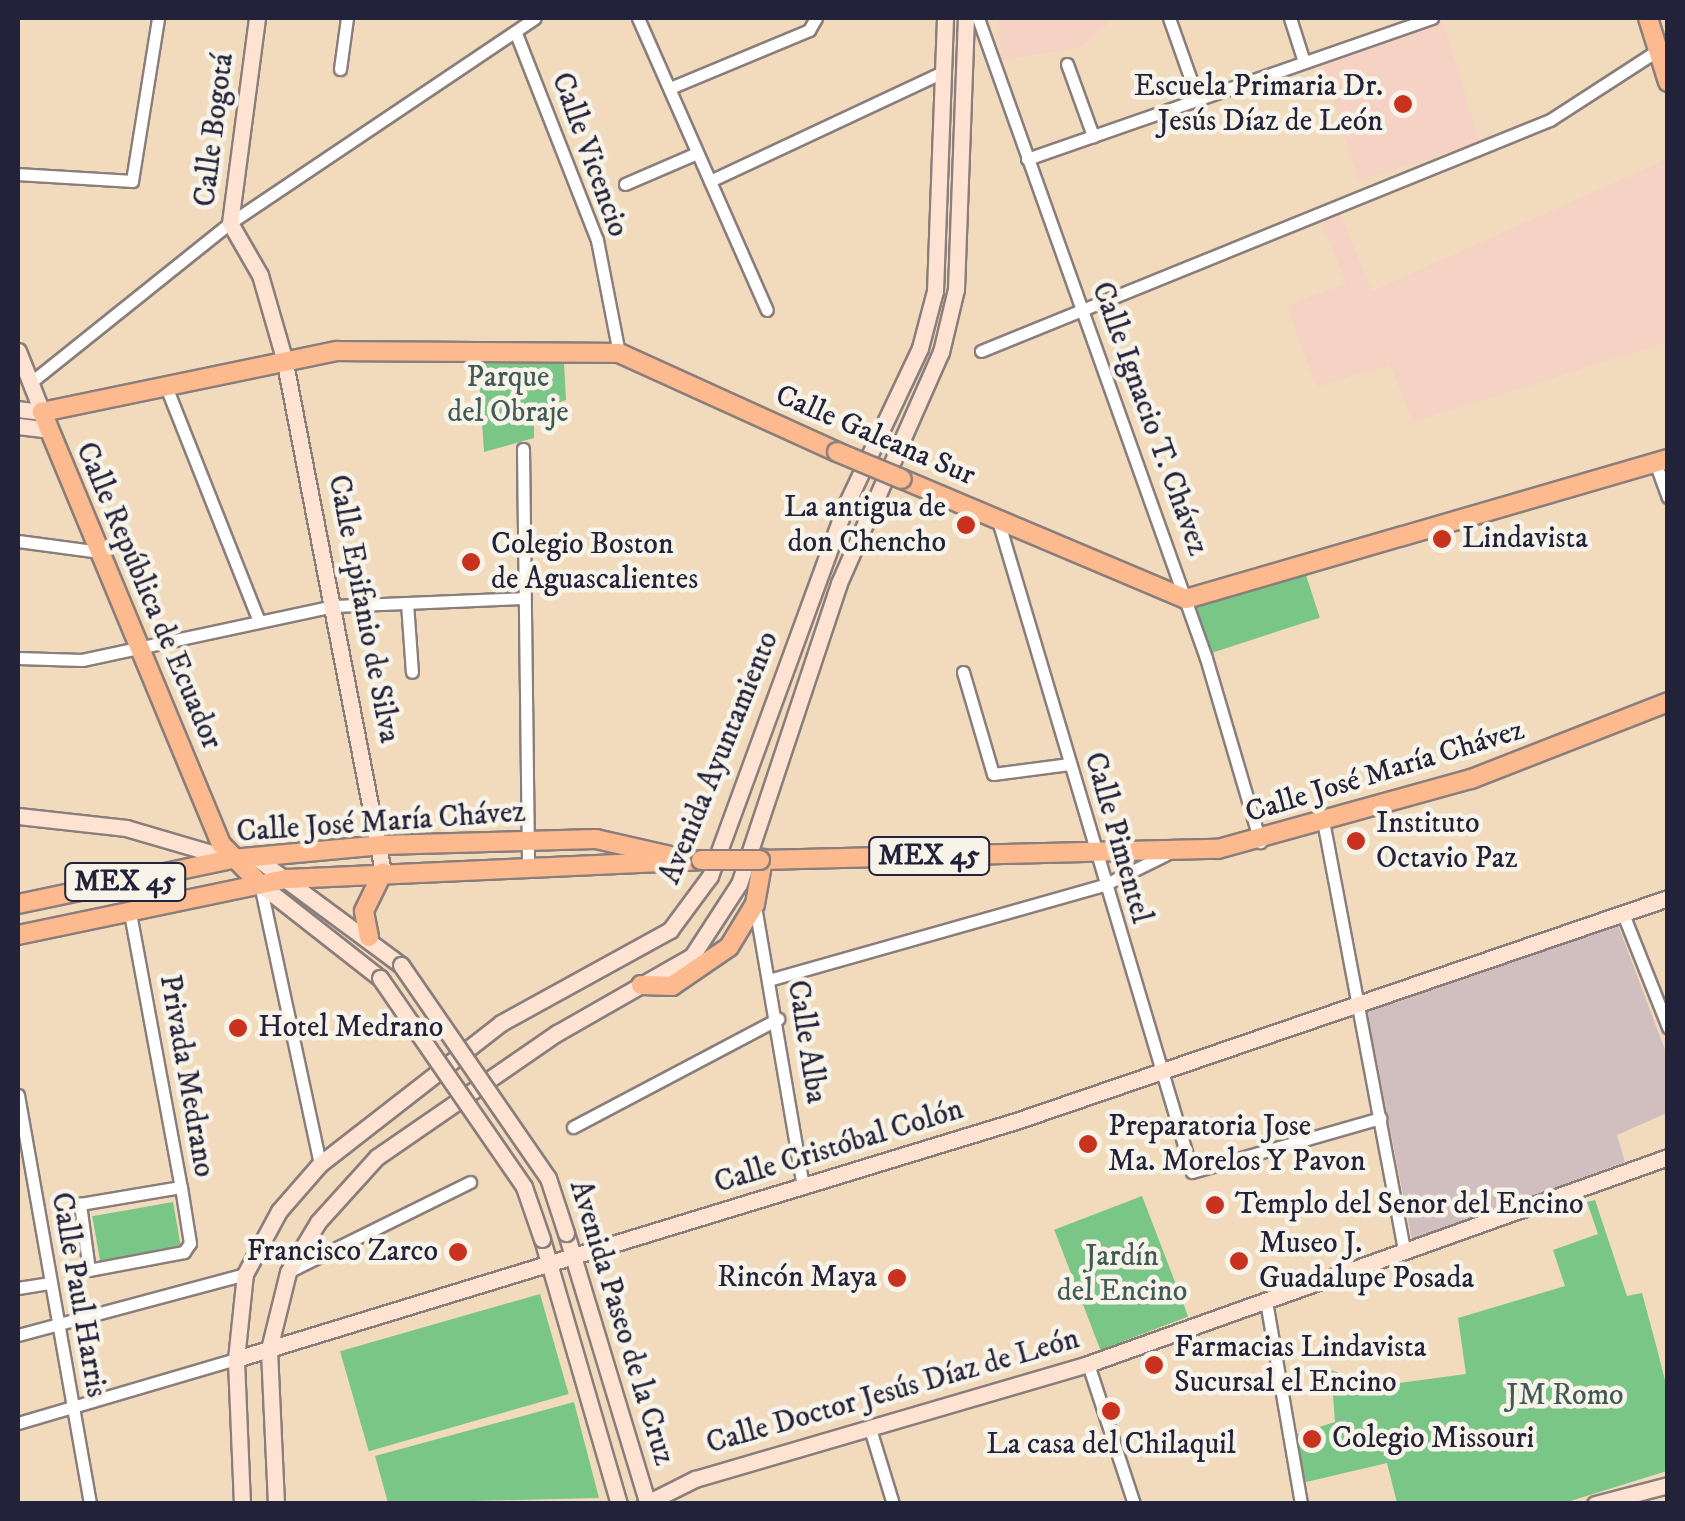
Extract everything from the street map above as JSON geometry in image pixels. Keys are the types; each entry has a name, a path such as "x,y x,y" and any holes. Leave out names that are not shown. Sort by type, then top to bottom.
{"main road":[{"name":"Calle Bogotá","path":"257,18 230,223 260,275 284,358"},
{"name":"Avenida Ayuntamiento","path":"242,1504 236,1359 245,1274 320,1164 501,1024 670,930 710,876 844,509 920,348 935,291 945,18"},
{"name":"Avenida Ayuntamiento","path":"276,1504 270,1349 288,1272 318,1222 377,1157 692,956 740,884 839,583 942,352 956,289 966,18"},
{"path":"1648,18 1668,82"},
{"name":"Calle República de Ecuador","path":"18,351 24,386 42,412 232,860"},
{"name":"Calle Galeana Sur","path":"42,412 284,358 619,353 837,452 1186,600"},
{"name":"Calle Epifanio de Silva","path":"284,358 382,845 383,872"},
{"path":"18,408 42,412"},
{"path":"18,426 49,430"},
{"path":"1186,600 1661,461"},
{"name":"Calle José María Chávez","path":"18,935 288,879 695,860 1165,855 1260,842 1324,826 1668,702"},
{"path":"18,816 142,831 232,860"},
{"name":"Calle José María Chávez","path":"18,904 232,860 382,845 596,839 695,860"},
{"name":"Avenida Paseo de la Cruz","path":"255,857 369,937 401,965 548,1178 646,1503"},
{"path":"641,985 672,986 702,972 754,904 761,859"},
{"name":"Avenida Paseo de la Cruz","path":"232,860 380,978 524,1188 620,1504"},
{"path":"369,937 364,911 383,872"},
{"name":"Calle Cristóbal Colón","path":"236,1359 802,1188 1159,1072 1356,1000 1668,898"},
{"name":"Calle Doctor Jesús Díaz de León","path":"646,1503 695,1479 871,1432 1088,1364 1668,1157"},
{"path":"1595,1504 1668,1485"}],"street":[{"path":"18,174 132,181 158,18"},
{"path":"340,68 347,18"},
{"path":"24,386 230,223 517,36 534,18"},
{"path":"638,18 767,310"},
{"name":"Calle Ignacio T. Chávez","path":"978,18 1186,600 1260,842"},
{"path":"1170,18 1198,100"},
{"path":"1290,18 1304,62"},
{"path":"1026,160 1432,18"},
{"path":"670,88 816,20"},
{"name":"Calle Vicencio","path":"517,36 597,240 619,353"},
{"path":"981,351 1550,120 1658,50"},
{"path":"1067,64 1093,136"},
{"path":"710,181 942,72"},
{"path":"625,184 697,153"},
{"path":"164,384 258,619"},
{"path":"523,450 528,867"},
{"path":"1661,461 1668,497"},
{"name":"Calle Pimentel","path":"997,517 1159,1072 1192,1172 1380,1118"},
{"path":"18,541 100,552"},
{"path":"18,658 82,660 138,644 334,606 522,598"},
{"path":"407,603 412,672"},
{"path":"963,672 993,774 1069,764"},
{"path":"1324,826 1404,1250"},
{"path":"772,980 1104,884 1165,855"},
{"path":"260,884 320,1164"},
{"name":"Calle Alba","path":"754,904 772,980 802,1188"},
{"name":"Privada Medrano","path":"130,913 181,1187 190,1249 89,1270 78,1211 85,1202 181,1187"},
{"path":"1623,914 1668,1027"},
{"path":"573,1127 778,1019"},
{"name":"Calle Paul Harris","path":"18,1096 22,1147 90,1504"},
{"path":"288,1272 470,1182"},
{"path":"18,1335 56,1321 245,1274"},
{"path":"18,1288 50,1283"},
{"path":"1266,1301 1301,1504"},
{"name":"Calle Cristóbal Colón","path":"18,1423 236,1359"},
{"path":"1088,1364 1134,1504"},
{"path":"871,1432 894,1504"}],"shaded area":[{"path":"997,18 1115,18 1079,48 1002,60"},
{"name":"Escuela Primaria Dr. Jesús Díaz de León","path":"1443,21 1480,143 1358,181 1321,58"},
{"path":"1667,159 1667,342 1413,422 1390,365 1316,387 1287,306 1346,283 1320,220 1340,212 1372,291"},
{"path":"1618,925 1667,1055 1667,1113 1617,1135 1625,1162 1412,1240 1366,1007"}],"green space":[{"name":"Parque del Obraje","path":"478,363 564,363 566,400 534,411 534,438 484,452"},
{"path":"1305,572 1320,618 1211,653 1197,607"},
{"name":"Jardín del Encino","path":"1142,1196 1188,1316 1100,1350 1054,1230"},
{"name":"JM Romo","path":"1595,1200 1627,1296 1642,1293 1656,1345 1667,1388 1667,1471 1564,1503 1397,1503 1387,1463 1302,1483 1297,1434 1335,1422 1331,1370 1377,1386 1466,1374 1458,1318 1565,1286 1553,1250 1598,1234 1587,1202"},
{"path":"173,1202 181,1248 100,1263 92,1216"},
{"path":"540,1294 569,1394 369,1451 340,1351"},
{"path":"574,1402 599,1498 388,1503 375,1456"}],"place":[{"name":"Escuela Primaria Dr. Jesús Díaz de León","path":"1403,104"},
{"name":"La antigua de don Chencho","path":"966,525"},
{"name":"Lindavista","path":"1442,539"},
{"name":"Colegio Boston de Aguascalientes","path":"471,562"},
{"name":"Instituto Octavio Paz","path":"1356,841"},
{"name":"Hotel Medrano","path":"238,1028"},
{"name":"Preparatoria Jose Ma. Morelos Y Pavon","path":"1088,1144"},
{"name":"Templo del Senor del Encino","path":"1215,1205"},
{"name":"Francisco Zarco","path":"458,1252"},
{"name":"Museo J. Guadalupe Posada","path":"1239,1261"},
{"name":"Rincón Maya","path":"897,1278"},
{"name":"Farmacias Lindavista Sucursal el Encino","path":"1154,1365"},
{"name":"La casa del Chilaquil","path":"1111,1411"},
{"name":"Colegio Missouri","path":"1312,1439"}]}
